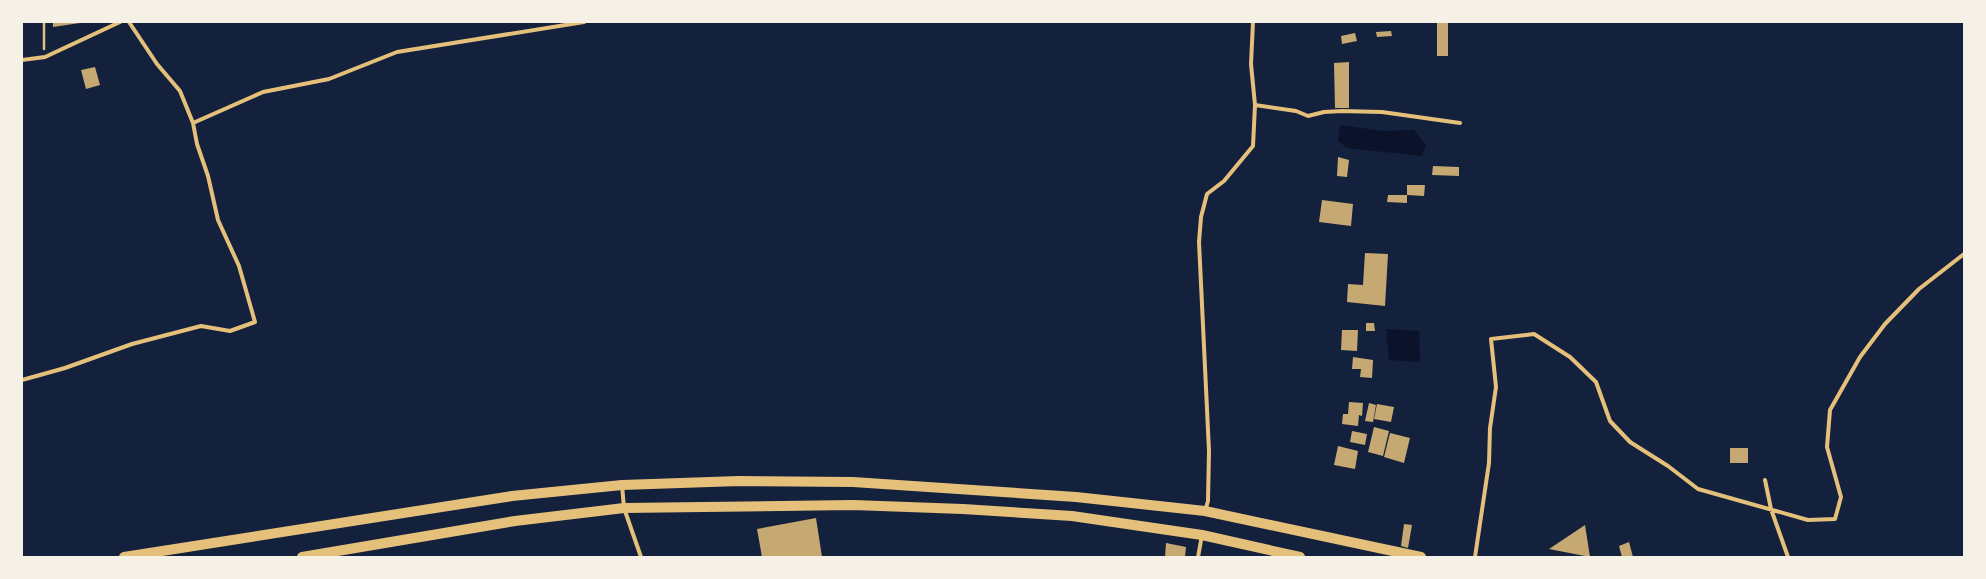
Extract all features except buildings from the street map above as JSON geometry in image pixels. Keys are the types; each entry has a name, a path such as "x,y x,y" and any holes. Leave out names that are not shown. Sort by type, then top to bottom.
{"highway":[{"path":"124,557 512,496 622,485 738,482 853,482 1076,497 1206,511 1421,557"},
{"path":"302,557 515,521 624,508 854,505 963,509 1072,516 1202,535 1300,557"}],"street":[{"path":"22,60 45,57 120,22"},
{"path":"22,380 64,368 132,344 201,326 230,331 255,322 239,266 218,220 208,176 197,144 193,124 180,91 157,64 129,22"},
{"path":"193,124 263,92 329,79 397,52 584,22"},
{"path":"1206,511 1208,501 1209,451 1198,242 1201,217 1207,194 1224,181 1253,146 1255,105 1252,64 1253,22"},
{"path":"1255,105 1296,111 1308,116 1342,111 1382,112 1460,124"},
{"path":"1475,557 1489,463 1490,428 1496,387 1491,339 1534,334 1570,357 1596,382 1610,421 1630,442 1668,466 1698,489 1808,520 1835,519 1841,496 1827,447 1830,410 1860,357 1884,324 1919,289 1964,254"},
{"path":"1765,480 1771,509 1788,557"},
{"path":"622,485 624,508 641,557"},
{"path":"1198,557 1202,535"}],"path":[{"path":"44,22 45,57"}],"water":[{"path":"1340,125 1383,131 1414,130 1426,145 1422,156 1347,148 1338,141"},
{"path":"1386,329 1419,331 1420,362 1389,360"}]}
